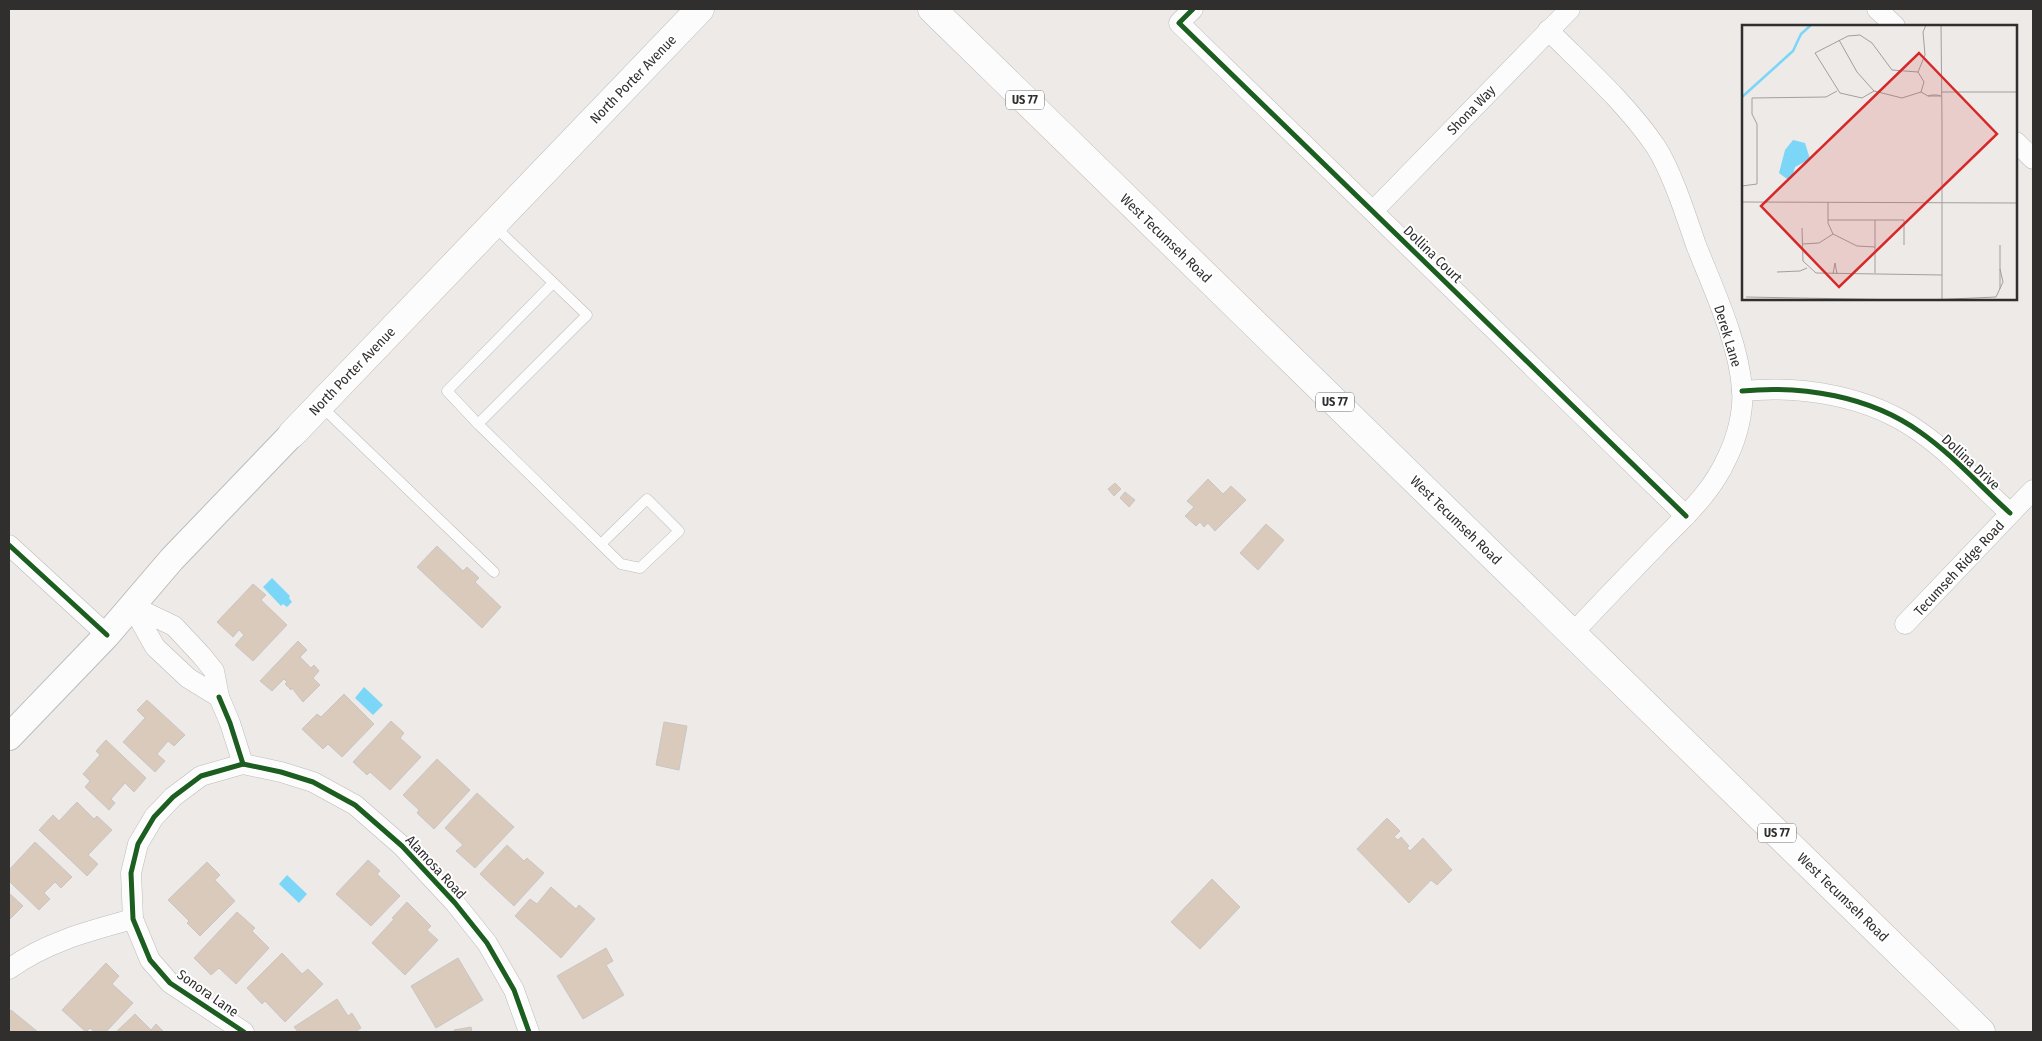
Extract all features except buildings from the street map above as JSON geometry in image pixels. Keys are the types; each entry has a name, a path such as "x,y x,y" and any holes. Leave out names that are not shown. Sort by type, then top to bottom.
{"main road":[{"name":"North Porter Avenue","path":"292,434 700,9"},
{"name":"West Tecumseh Road","path":"932,9 1981,1032"}],"street":[{"name":"Dollina Court","path":"1193,9 1179,22 1686,516"},
{"name":"Shona Way","path":"1373,211 1570,9"},
{"path":"1877,9 1894,25"},
{"name":"Derek Lane","path":"1548,30 1635,117 1657,149 1683,209 1736,353 1742,391 1736,437 1728,457 1705,496 1572,633"},
{"path":"2017,143 2033,160"},
{"name":"Dollina Drive","path":"1742,391 1770,388 1810,391 1833,395 1891,415 1919,431 1948,454 2010,513"},
{"name":"North Porter Avenue","path":"9,737 107,635 172,560 292,434"},
{"name":"Tecumseh Ridge Road","path":"1905,624 2033,490"},
{"path":"9,544 107,635"},
{"path":"132,606 155,647 188,678 219,698"},
{"path":"132,606 174,626 214,671 219,698 230,723 243,764"},
{"name":"Alamosa Road","path":"133,919 131,873 138,844 154,817 173,797 201,776 243,764 281,772 313,782 355,805 402,846 455,903 487,943 514,990 529,1032"},
{"path":"9,969 28,955 71,936 133,919"},
{"name":"Sonora Lane","path":"133,919 150,960 170,983 244,1032"}],"lane":[{"path":"478,424 586,315 492,224"},
{"path":"554,283 447,391 478,424 621,564 640,568 679,531 647,499 601,544"},
{"path":"320,405 494,572"}],"water":[{"path":"272,578 290,596 289,598 292,602 287,607 283,604 281,606 263,587"},
{"path":"364,687 383,705 373,715 355,698"},
{"path":"287,875 307,894 299,903 279,884"}],"cycle path":[{"path":"1193,9 1179,23 1686,516"},
{"path":"1742,391 1788,390 1812,392 1858,402 1880,410 1900,420 1932,441 2010,513"},
{"path":"9,545 107,635"},
{"path":"219,697 230,723 243,764 201,776 173,797 154,817 138,844 131,873 133,919 150,960 170,983 244,1032"},
{"path":"243,764 281,772 313,782 355,805 402,846 455,903 487,943 514,990 529,1032"}]}
